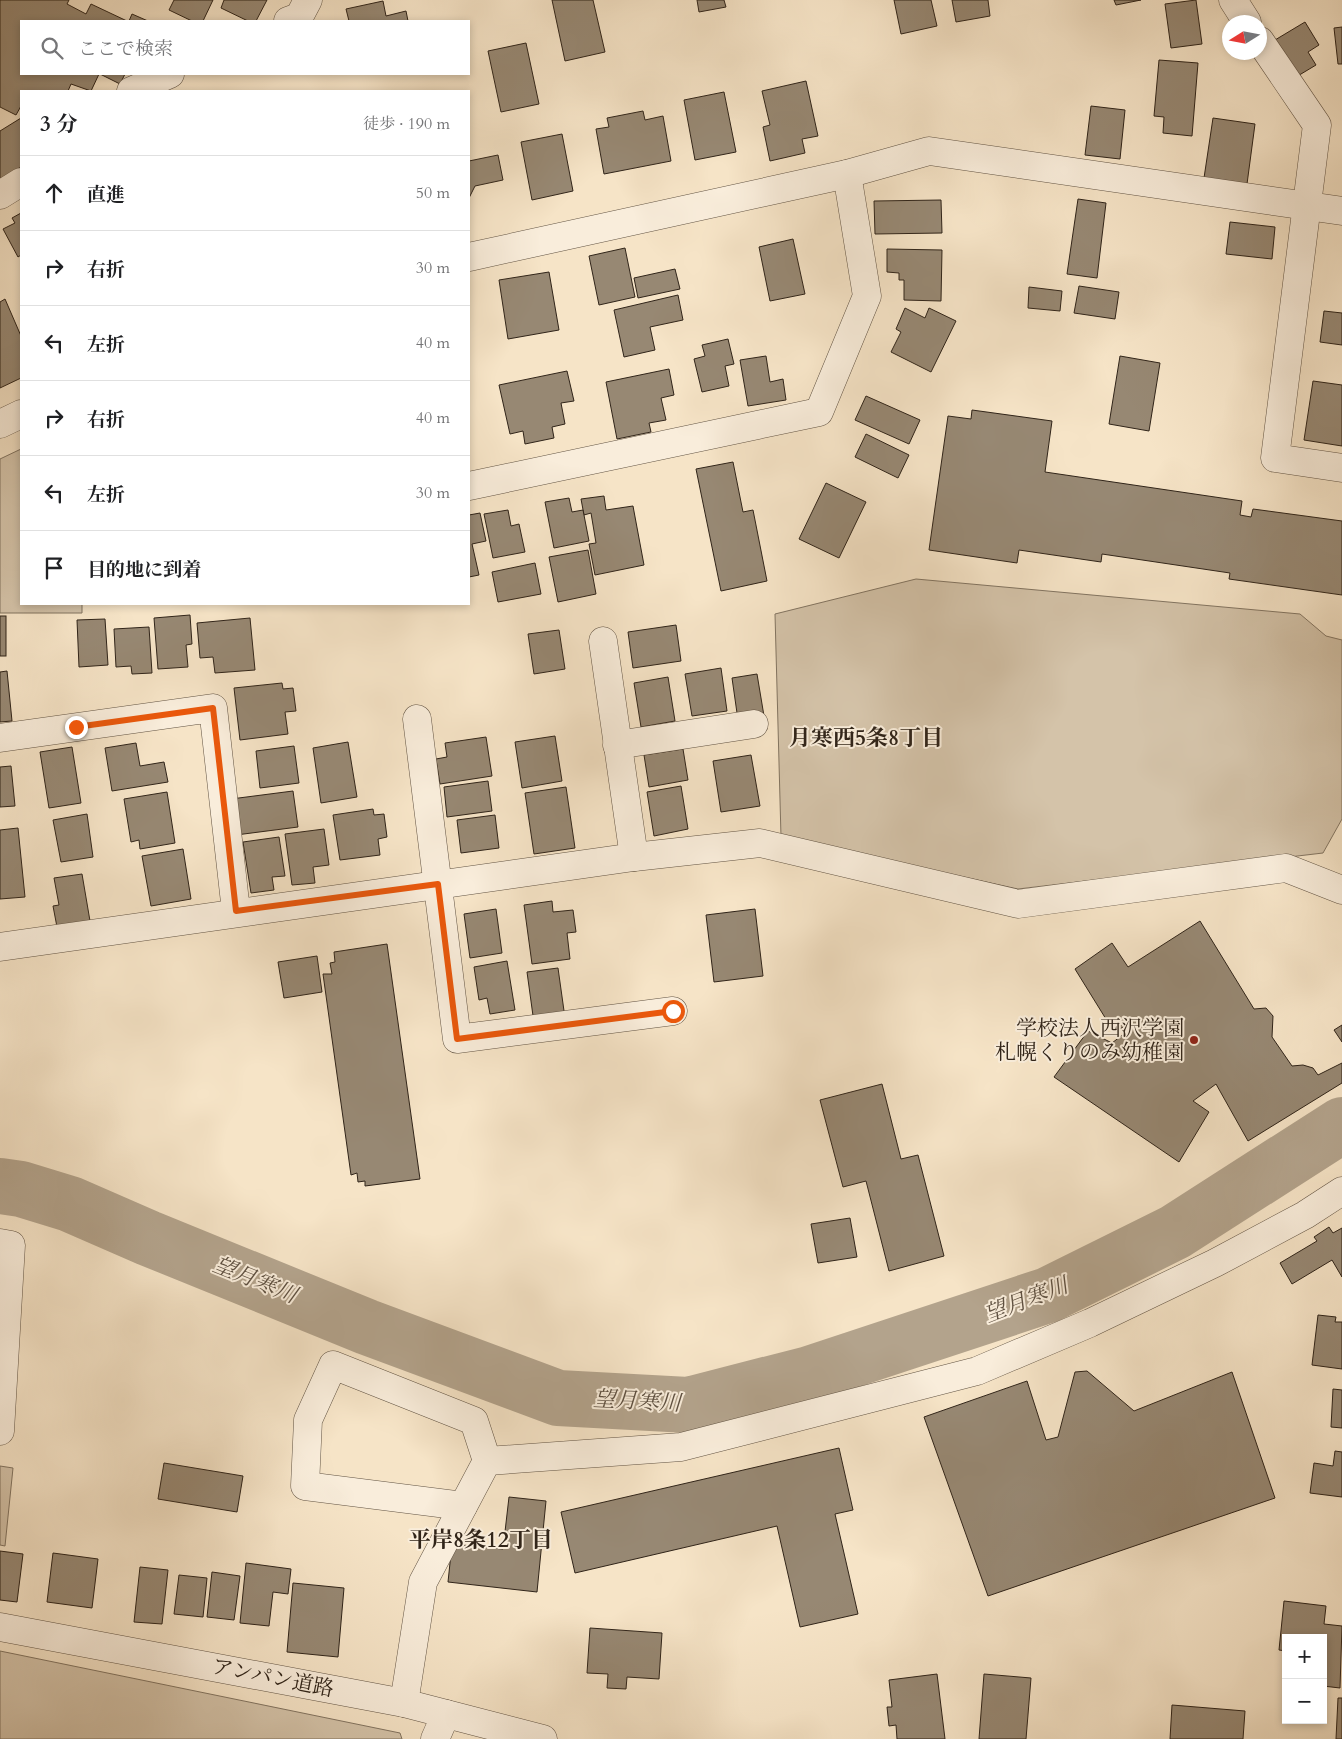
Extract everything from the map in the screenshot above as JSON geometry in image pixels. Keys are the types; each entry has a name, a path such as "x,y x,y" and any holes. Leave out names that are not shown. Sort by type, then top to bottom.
{"street":[{"path":"290,20 298,17 308,0"},
{"path":"1267,51 1317,125 1275,458 1342,468"},
{"path":"133,90 168,75"},
{"path":"470,257 847,174 929,151 1342,211"},
{"path":"470,486 819,412 866,296 847,174"},
{"path":"0,195 20,183"},
{"path":"0,424 20,414"},
{"path":"603,641 634,857"},
{"path":"0,738 213,708 236,911"},
{"path":"417,719 457,1039 673,1011"},
{"path":"617,745 754,724"},
{"path":"0,946 236,911 634,857 760,843 1018,904 1286,868 1342,890"},
{"path":"487,1461 681,1447 977,1371 1090,1323 1215,1263 1306,1215 1342,1191"},
{"path":"0,1243 12,1245 0,1431"},
{"path":"404,1703 424,1582 487,1461 474,1421 333,1365 308,1420 306,1486 463,1506"},
{"name":"アンパン道路","path":"0,1627 404,1703 543,1739"},
{"path":"435,1739 446,1714"}],"shaded area":[{"path":"20,449 20,605 82,605 82,613 0,613 0,459"},
{"path":"916,579 1300,614 1326,636 1342,640 1342,819 1323,853 1018,889 781,837 775,614"},
{"path":"0,1466 13,1468 5,1546 0,1545"},
{"path":"0,1651 400,1733 402,1739 0,1739"}],"building":[{"path":"0,0 69,0 67,4 86,14 91,4 125,20 20,20 20,75 99,75 91,90 71,84 68,90 20,90 20,108 16,115 0,107"},
{"path":"174,0 213,0 203,20 190,20 169,10"},
{"path":"224,0 267,0 257,20 246,20 221,8"},
{"path":"552,0 593,0 605,52 565,61"},
{"path":"697,0 724,0 726,7 699,12"},
{"path":"894,0 931,0 937,26 901,34"},
{"path":"952,0 988,0 990,16 956,22"},
{"path":"1114,0 1141,0 1116,5"},
{"path":"1196,0 1202,44 1171,48 1165,4"},
{"path":"383,1 386,16 406,11 408,20 349,20 346,9"},
{"path":"132,14 146,20 129,20"},
{"path":"1305,22 1319,45 1308,52 1316,65 1291,80 1270,43"},
{"path":"1342,27 1342,64 1338,64 1334,28"},
{"path":"526,43 539,104 501,112 488,51"},
{"path":"1159,60 1198,63 1192,136 1163,133 1164,117 1154,116"},
{"path":"102,75 124,75 120,84"},
{"path":"806,81 818,136 802,139 805,153 770,161 763,127 770,125 762,91"},
{"path":"724,92 736,152 695,160 684,100"},
{"path":"1091,106 1125,110 1120,159 1085,155"},
{"path":"643,111 645,120 663,116 671,161 604,174 596,129 609,127 607,118"},
{"path":"1213,118 1255,124 1247,184 1204,178"},
{"path":"20,119 20,168 0,180 0,131"},
{"path":"562,134 573,191 532,200 521,142"},
{"path":"498,155 503,180 475,186 470,196 470,161"},
{"path":"1078,199 1106,203 1097,278 1067,274"},
{"path":"941,200 942,233 875,234 874,201"},
{"path":"20,214 20,256 18,257 3,229 15,223 12,218"},
{"path":"1230,222 1275,227 1272,259 1226,254"},
{"path":"793,239 805,294 770,301 759,247"},
{"path":"625,248 635,297 599,305 589,256"},
{"path":"887,249 942,250 941,301 904,300 904,280 899,280 899,273 887,272"},
{"path":"675,269 680,289 638,298 634,278"},
{"path":"549,272 559,330 508,339 499,280"},
{"path":"1079,286 1119,292 1115,319 1074,313"},
{"path":"1029,287 1062,291 1060,311 1028,308"},
{"path":"678,295 683,320 650,327 655,350 624,357 614,310"},
{"path":"5,299 20,334 20,378 0,388 0,302"},
{"path":"905,308 925,318 929,308 956,321 931,372 891,352 901,332 896,329"},
{"path":"1324,311 1342,313 1342,345 1320,342"},
{"path":"728,339 734,364 725,366 729,386 702,392 694,359 705,356 702,345"},
{"path":"766,356 770,382 783,379 786,400 748,406 740,360"},
{"path":"1120,356 1160,363 1149,431 1109,424"},
{"path":"669,369 674,395 661,398 666,420 649,423 651,432 617,439 606,382"},
{"path":"567,371 574,401 561,403 565,424 552,427 554,438 525,444 523,431 510,434 499,385"},
{"path":"1313,381 1342,385 1342,446 1304,440"},
{"path":"866,396 920,420 909,444 855,420"},
{"path":"972,410 1052,421 1045,472 1242,501 1240,515 1251,517 1253,509 1342,521 1342,595 1229,579 1230,573 1102,554 1101,562 1019,550 1017,563 929,550 948,416 971,419"},
{"path":"866,434 909,455 898,478 855,457"},
{"path":"733,462 743,512 753,510 767,581 721,591 696,469"},
{"path":"826,483 866,502 839,558 799,539"},
{"path":"604,496 606,510 633,506 644,565 595,575 589,544 596,543 591,513 584,515 581,499"},
{"path":"569,498 572,512 583,510 589,541 554,548 545,502"},
{"path":"508,510 511,526 519,524 525,552 493,558 484,514"},
{"path":"480,513 486,541 472,544 479,575 470,577 470,515"},
{"path":"588,550 596,594 558,602 549,557"},
{"path":"535,563 541,594 498,602 492,572"},
{"path":"190,615 192,644 186,645 188,667 158,669 154,618"},
{"path":"0,616 6,616 6,656 0,656"},
{"path":"250,618 255,670 215,673 213,657 200,658 197,623"},
{"path":"105,619 108,665 79,667 77,620"},
{"path":"676,625 681,661 633,668 628,632"},
{"path":"149,627 152,673 132,674 131,666 116,667 114,629"},
{"path":"559,630 565,669 534,674 528,634"},
{"path":"721,668 727,711 692,716 685,674"},
{"path":"7,671 12,721 0,722 0,672"},
{"path":"757,674 764,716 738,720 732,678"},
{"path":"668,677 675,721 641,727 634,683"},
{"path":"282,683 283,689 293,688 296,711 285,712 288,734 240,740 234,688"},
{"path":"555,736 562,781 522,788 515,742"},
{"path":"486,737 492,776 440,784 436,759 447,757 445,743"},
{"path":"348,742 357,797 321,803 313,748"},
{"path":"136,743 140,766 164,762 168,782 112,791 105,748"},
{"path":"294,746 299,783 260,788 256,751"},
{"path":"72,747 81,803 49,808 40,752"},
{"path":"683,749 688,780 649,787 644,755"},
{"path":"751,755 760,806 721,812 713,761"},
{"path":"11,766 15,806 0,807 0,767"},
{"path":"488,781 492,811 447,817 444,787"},
{"path":"681,786 688,829 654,836 647,792"},
{"path":"566,787 575,848 534,854 525,793"},
{"path":"293,791 298,827 236,835 231,799"},
{"path":"167,792 175,843 140,849 139,840 131,842 124,799"},
{"path":"373,809 374,815 384,814 387,837 378,839 380,855 340,860 333,815"},
{"path":"87,814 93,857 61,862 53,820"},
{"path":"495,815 499,848 461,853 457,820"},
{"path":"18,828 25,897 0,899 0,830"},
{"path":"324,829 329,865 313,867 315,883 292,885 285,834"},
{"path":"279,837 285,876 272,877 274,890 251,893 243,842"},
{"path":"183,849 191,899 151,906 142,856"},
{"path":"82,874 90,921 57,927 53,906 59,905 54,878"},
{"path":"552,901 553,912 573,910 576,932 567,933 570,959 532,964 524,905"},
{"path":"496,909 502,953 470,958 464,914"},
{"path":"755,909 763,976 714,982 706,915"},
{"name":"学校法人西沢学園 札幌くりのみ幼稚園","path":"1200,921 1254,1009 1266,1008 1273,1016 1272,1037 1292,1066 1303,1065 1313,1068 1318,1075 1342,1063 1342,1083 1248,1141 1216,1084 1193,1101 1209,1112 1179,1162 1054,1077 1088,1031 1112,1043 1130,1029 1129,1024 1114,1032 1075,969 1112,943 1128,967"},
{"path":"387,944 420,1179 365,1186 365,1181 358,1182 357,1173 351,1175 323,974 332,974 330,963 335,962 334,952"},
{"path":"317,956 322,992 284,998 278,962"},
{"path":"507,961 515,1010 490,1014 487,998 479,1000 474,967"},
{"path":"558,968 565,1018 534,1023 527,972"},
{"path":"1342,1025 1342,1042 1334,1030"},
{"path":"882,1084 901,1159 918,1155 944,1256 889,1271 866,1181 843,1187 820,1100"},
{"path":"850,1218 857,1257 818,1263 811,1224"},
{"path":"1329,1227 1333,1233 1342,1228 1342,1277 1332,1260 1292,1284 1280,1263 1317,1241 1314,1237"},
{"path":"1318,1315 1336,1317 1335,1322 1342,1322 1342,1369 1312,1365"},
{"path":"1087,1371 1134,1411 1232,1372 1275,1498 988,1596 924,1417 1027,1381 1046,1440 1058,1437 1075,1372"},
{"path":"1333,1389 1342,1390 1342,1428 1331,1427"},
{"path":"839,1448 853,1510 835,1514 858,1614 800,1627 777,1526 575,1573 561,1512"},
{"path":"1335,1451 1342,1452 1342,1497 1310,1493 1314,1463 1333,1466"},
{"path":"164,1463 243,1476 237,1512 158,1499"},
{"path":"509,1497 546,1501 537,1592 448,1582 452,1544 503,1549"},
{"path":"0,1551 23,1554 17,1602 0,1600"},
{"path":"53,1553 98,1559 92,1608 47,1602"},
{"path":"246,1563 291,1569 288,1594 273,1592 269,1626 240,1623"},
{"path":"140,1567 168,1570 162,1624 134,1622"},
{"path":"212,1572 240,1576 234,1620 207,1617"},
{"path":"179,1575 207,1578 203,1617 174,1614"},
{"path":"293,1583 344,1588 338,1657 287,1652"},
{"path":"1284,1601 1326,1606 1324,1624 1342,1626 1340,1688 1327,1686 1327,1634 1282,1634 1282,1650 1279,1650"},
{"path":"590,1628 662,1633 659,1679 627,1677 626,1689 607,1688 608,1674 587,1673"},
{"path":"937,1674 945,1739 897,1739 896,1725 889,1726 887,1707 892,1707 889,1680"},
{"path":"984,1674 1031,1678 1026,1739 979,1739"},
{"path":"1338,1698 1342,1698 1342,1739 1336,1739"},
{"path":"1172,1705 1245,1711 1243,1739 1170,1739"}],"waterway":[{"name":"望月寒川","path":"0,1186 21,1189 70,1204 148,1238 367,1327 558,1398 688,1405 809,1374 1048,1295 1175,1232 1342,1125"}],"place":[{"name":"学校法人西沢学園 札幌くりのみ幼稚園","path":"1194,1040"}],"district":[{"name":"月寒西5条8丁目","path":"866,738"},
{"name":"平岸8条12丁目","path":"481,1540"}],"route":[{"path":"76,727 213,708 236,911 438,884 457,1039 673,1011"}]}
